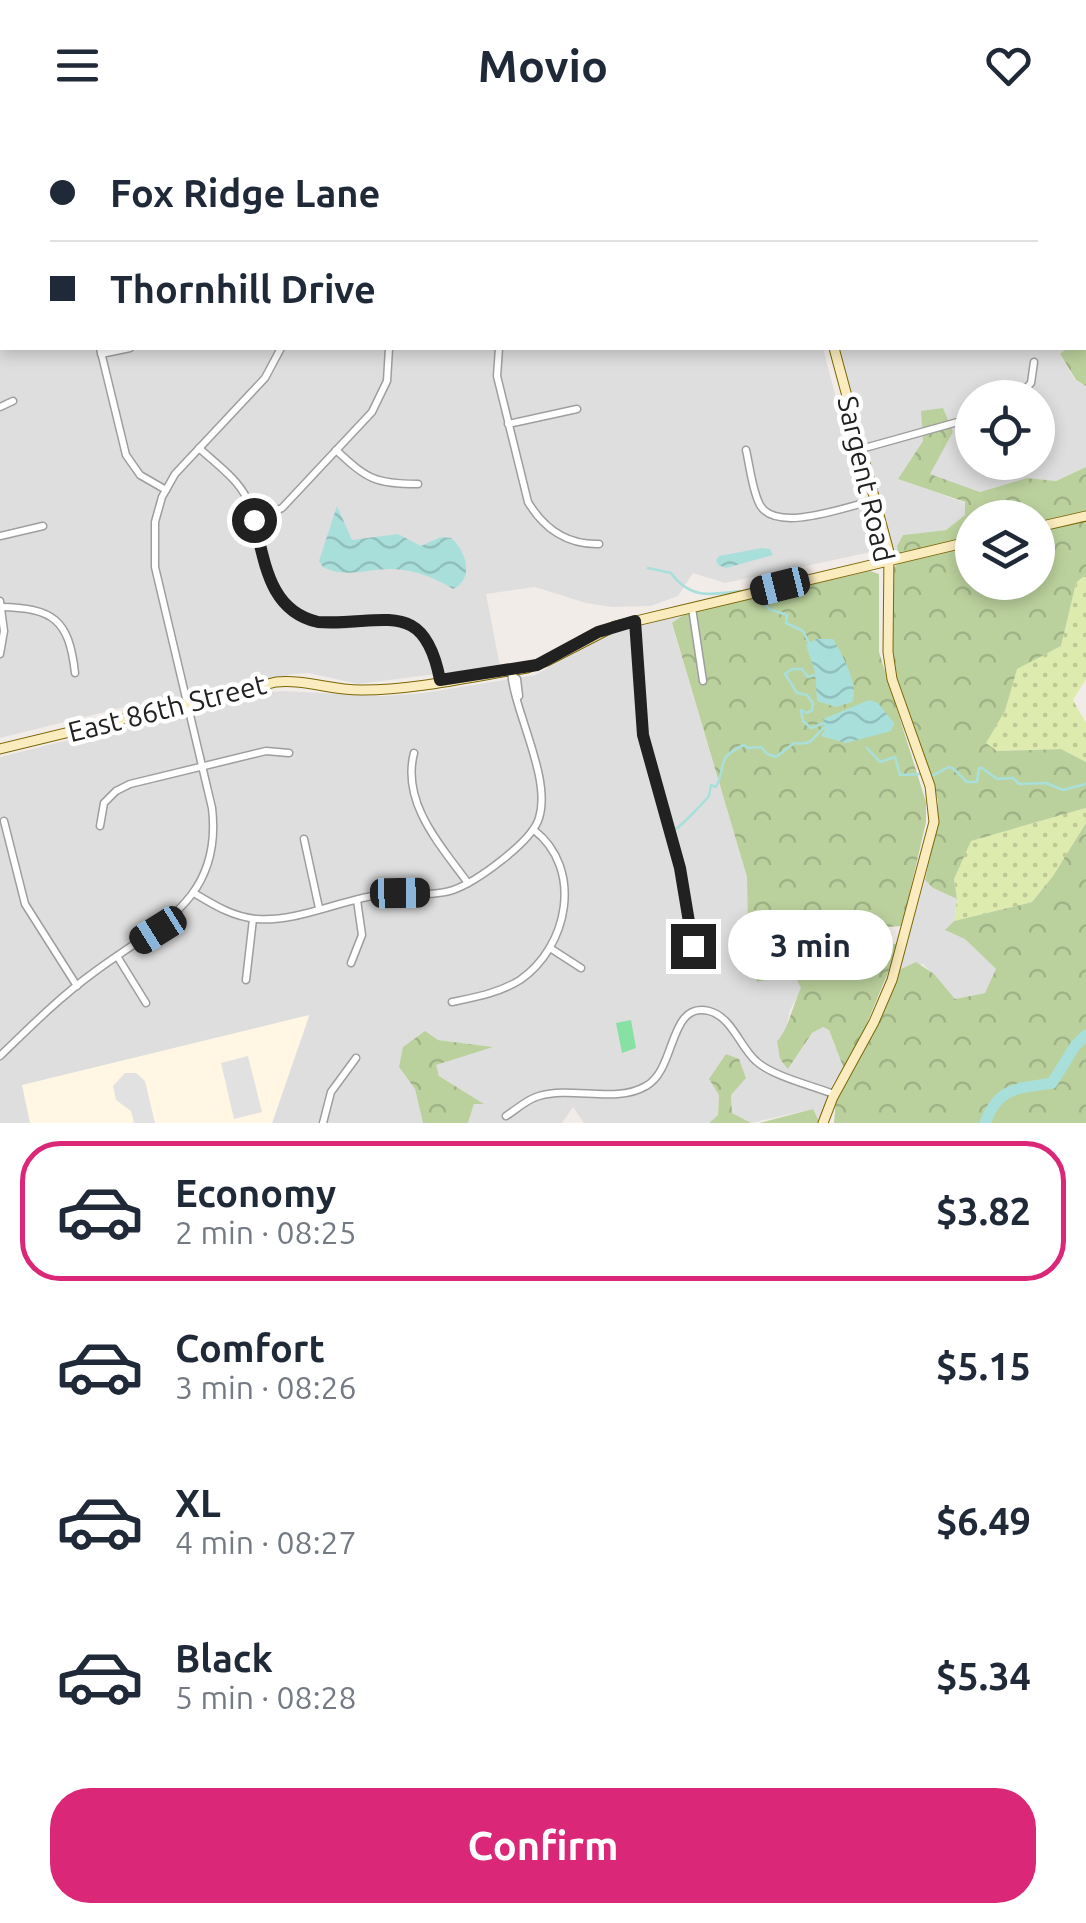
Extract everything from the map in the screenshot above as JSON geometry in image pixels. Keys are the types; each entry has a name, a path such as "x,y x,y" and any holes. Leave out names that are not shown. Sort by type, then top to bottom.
{"street":[{"path":"0,1056 76,986 166,924 194,892 206,868 214,831 212,808 154,560 155,522 177,471 265,378 279,350"},
{"path":"254,520 282,508 368,416 383,394 389,350"},
{"path":"498,350 497,376 523,490 534,512 568,539 599,544"},
{"name":"Sargent Road","path":"823,1123 890,987 934,828 931,792 890,670 889,561 835,350"},
{"path":"100,351 126,455 137,472 166,490"},
{"path":"1031,380 1034,362"},
{"path":"0,407 14,401"},
{"path":"508,424 577,409"},
{"path":"861,449 955,423"},
{"path":"199,448 243,491 270,583 287,607 318,622 393,620 410,624 432,646 440,680"},
{"path":"336,450 376,482 418,484"},
{"path":"746,450 758,501 775,518 790,519 876,500"},
{"path":"1055,523 1086,516"},
{"path":"0,536 43,526"},
{"name":"East 86th Street","path":"0,749 276,682 295,680 359,690 511,673 548,662 598,632 635,621 955,545"},
{"path":"0,654 4,630 0,605 36,609 56,620 70,642 75,673"},
{"path":"692,607 703,681"},
{"path":"635,621 643,735 680,868 695,952"},
{"path":"194,892 227,912 254,918 283,917 384,894 444,892 468,882 520,844 534,830 541,814 542,800 517,679 511,673"},
{"path":"100,826 104,803 122,788 266,751 289,753"},
{"path":"414,754 412,776 422,817 468,882"},
{"path":"4,821 28,910 76,986"},
{"path":"452,1002 510,985 534,969 550,948 562,916 563,879 554,852 534,830"},
{"path":"304,839 319,908"},
{"path":"351,963 362,935 357,900"},
{"path":"246,980 254,918"},
{"path":"550,948 581,968"},
{"path":"117,956 146,1003"},
{"path":"506,1116 541,1095 623,1093 643,1088 666,1065 678,1023 703,1010 724,1020 757,1063 834,1094"},
{"path":"322,1123 332,1092 356,1058"}],"shaded area":[{"path":"0,350 824,350 876,551 725,583 693,573 678,596 651,606 586,603 535,587 486,594 500,666 358,684 308,673 293,674 128,713 125,707 0,738"},
{"path":"838,350 1065,350 1060,355 1075,380 1086,386 1086,467 1056,481 1046,480 1055,480 1055,380 955,380 955,480 1020,480 980,492 929,474 953,432 923,441 899,479 957,500 955,523 946,530 903,535 897,546 898,554 893,552"},
{"path":"683,615 672,624 747,877 748,944 757,981 794,974 802,988 790,1010 780,1059 789,1068 812,1033 823,1027 829,1030 844,1069 833,1083 820,1122 813,1109 751,1123 732,1114 731,1095 719,1094 718,1115 709,1123 584,1123 573,1107 562,1123 468,1123 474,1104 482,1103 439,1076 435,1065 490,1047 438,1040 399,1067 415,1089 423,1123 272,1123 309,1017 30,1123 0,1123 0,757 257,693 383,696 535,675 618,629"},
{"path":"925,880 957,899 954,921 946,930 965,938 997,970 985,993 955,999 923,964 899,970"},
{"path":"309,1015 272,1123 30,1123 22,1085"},
{"path":"248,1056 262,1112 234,1119 221,1063"},
{"path":"125,1073 136,1073 145,1081 155,1123 134,1123 131,1111 116,1100 113,1086"}],"green space":[{"path":"1065,350 1086,350 1086,386 1076,380 1060,354"},
{"path":"943,408 953,432 930,474 980,492 1020,480 1056,481 1086,467 1086,511 1055,518 1055,500 959,500 898,479 923,441 921,411"},
{"path":"1086,519 1086,574 1076,583 1061,646 1017,669 1005,711 986,743 997,751 1061,749 1086,762 1086,808 971,841 954,879 957,899 925,880 938,800 902,702 891,659 893,568 955,548 955,600 1055,600 1055,526"},
{"path":"955,523 955,541 898,554 897,546 903,535 946,530"},
{"path":"870,571 879,574 879,652 926,802 926,822 902,926 843,930 810,914 784,912 748,944 747,877 672,623 685,614"},
{"path":"1086,574 1086,679 1073,700 1086,723 1086,762 1061,749 997,751 985,743 1005,711 1016,669 1061,646 1076,583"},
{"path":"1086,808 1086,823 1032,902 954,921 954,879 970,841"},
{"path":"1086,823 1086,1123 834,1123 836,1099 887,1005 899,970 916,962 934,974 955,999 985,993 996,969 965,939 945,930 954,921 1032,902"},
{"path":"784,932 792,966 774,970 767,936"},
{"path":"887,943 898,948 844,1069 829,1030 823,1027 812,1033 788,1069 780,1059 777,1041 801,988 794,974 757,982 755,974"},
{"path":"631,1020 636,1048 622,1053 616,1023"},
{"path":"425,1031 438,1040 493,1047 436,1065 439,1076 484,1104 474,1104 468,1123 423,1123 415,1089 399,1067 403,1047"},
{"path":"726,1054 739,1059 746,1078 731,1095 732,1113 751,1123 709,1123 718,1115 719,1095 709,1079"},
{"path":"813,1109 820,1123 759,1123"}],"water":[{"path":"337,506 352,540 398,534 421,546 441,537 451,538 464,557 464,578 453,589 425,575 402,570 349,573 323,567 319,561"},
{"path":"770,549 773,555 726,568 716,560 719,556"},
{"path":"816,639 833,639 837,645 852,679 852,702 836,707 817,701 815,672 806,645"},
{"path":"869,700 878,703 894,723 891,731 846,743 821,736 825,730 823,719"}],"waterway":[{"path":"648,568 671,573 693,591 740,591"},
{"path":"758,597 769,609 787,615 786,623 803,631 809,643"},
{"path":"817,674 808,677 802,669 785,674 797,693 807,695 813,703 807,713 801,710 803,721 811,728 824,723"},
{"path":"672,827 679,827 709,796 725,758 735,750 744,745 761,747 776,757 794,743 809,742 825,727"},
{"path":"867,748 880,762 895,757 900,775 921,774"},
{"path":"932,776 951,767 967,782 977,782 982,768 997,779 1013,778 1019,784 1046,783 1063,790 1086,784"},
{"path":"985,1123 996,1102 1011,1091 1052,1083 1086,1035"}],"route":[{"path":"254,520 270,583 287,607 318,622 393,620 410,624 432,646 440,680 548,662 598,632 635,621 643,735 680,868 693,946"}]}
